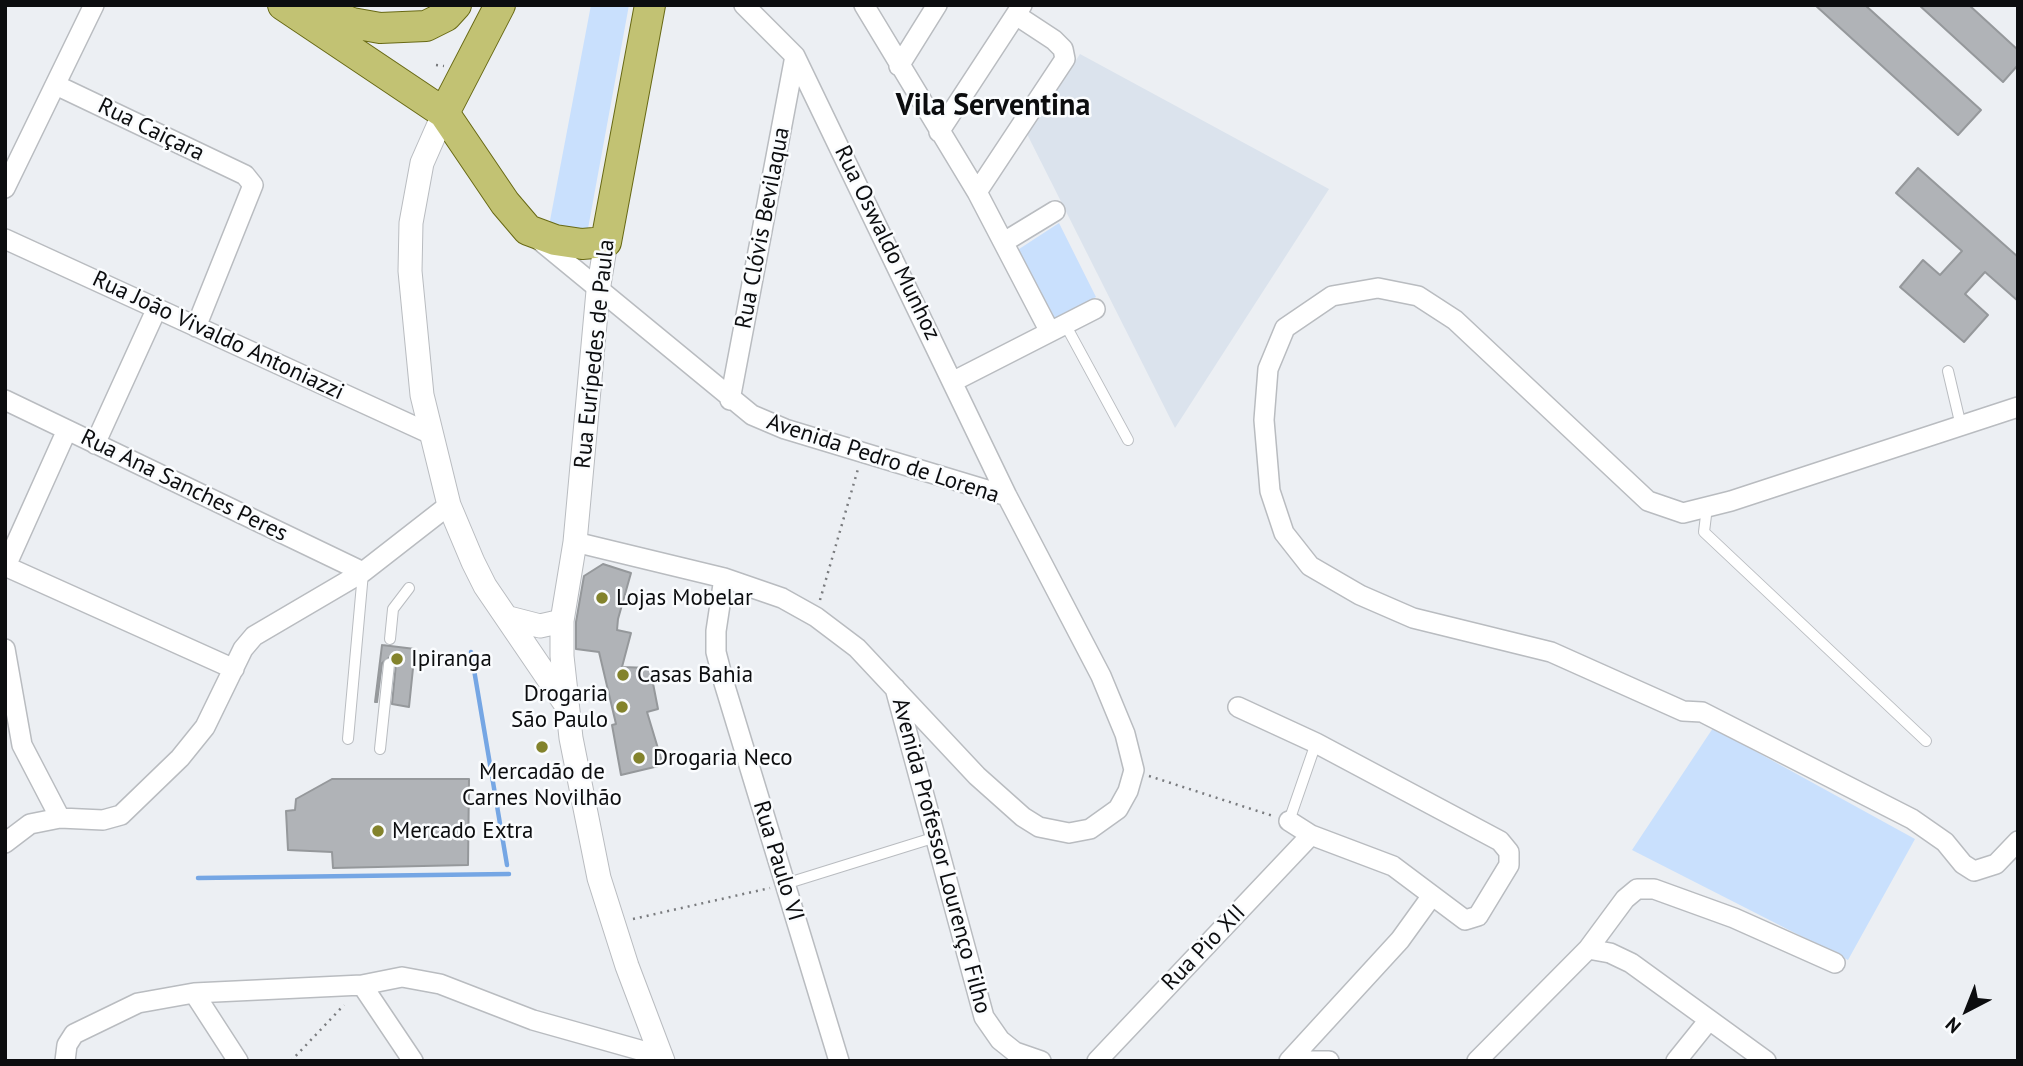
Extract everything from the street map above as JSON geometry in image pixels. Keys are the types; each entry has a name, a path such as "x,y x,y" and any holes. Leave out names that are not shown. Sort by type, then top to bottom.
{"main road":[{"path":"283,5 444,113 500,5"},
{"path":"307,5 361,25 380,28 426,26 446,16 456,5"},
{"name":"Rua Eurípedes de Paula","path":"606,242 650,5"},
{"name":"Avenida Pedro de Lorena","path":"444,113 505,203 528,230"},
{"path":"528,230 569,243 606,242"}],"street":[{"path":"5,188 94,5"},
{"name":"Rua Oswaldo Munhoz","path":"744,5 795,57 954,381 1007,496"},
{"path":"864,5 1057,328"},
{"path":"899,65 937,5"},
{"path":"939,132 1019,10 1063,50 1065,59 976,192"},
{"name":"Rua Clóvis Bevilaqua","path":"730,400 795,57"},
{"name":"Rua Caiçara","path":"56,85 245,175 254,190 196,327"},
{"path":"444,113 422,163 411,223 413,320 422,395 449,505 485,586 566,705 599,878 612,924 662,1058"},
{"path":"1004,242 1055,211"},
{"name":"Avenida Pedro de Lorena","path":"528,230 730,400 752,415 785,429 862,454 1007,496 1101,676 1125,734 1134,771"},
{"name":"Rua João Vivaldo Antoniazzi","path":"5,239 431,434"},
{"name":"Rua Eurípedes de Paula","path":"566,705 562,621 575,542 598,290 606,242"},
{"path":"2018,407 1683,513 1648,501 1455,320 1418,296 1378,288 1332,296 1285,328 1268,369 1264,420 1270,491 1284,533 1310,566 1360,595 1413,618 1551,652 1683,711 1702,712 1912,819 1945,842 1963,864 1974,871 1996,864 2018,841"},
{"path":"95,444 157,308"},
{"path":"954,381 1096,309"},
{"name":"Rua Ana Sanches Peres","path":"5,400 363,572"},
{"path":"67,430 5,567 234,669"},
{"path":"5,843 30,824 60,818 103,820 121,815 150,790 205,727 243,649 265,628 363,572 449,505"},
{"name":"Avenida Professor Lourenço Filho","path":"575,542 724,578 782,598 816,617 857,648 893,684 984,1017 1014,1056 1041,1061"},
{"name":"Rua Paulo VI","path":"724,578 716,631 716,652 839,1061"},
{"path":"509,618 540,626 562,621"},
{"path":"5,649 10,715 22,745 60,818"},
{"path":"893,684 978,776 1023,817 1039,827 1069,833 1090,830 1106,821 1123,800 1134,771"},
{"path":"1238,707 1316,743 1500,841 1509,852 1509,865 1478,916 1465,920 1431,897 1394,866 1311,835 1289,821"},
{"name":"Rua Pio XII","path":"1097,1061 1311,835"},
{"path":"1478,1061 1588,949 1625,899 1637,889 1654,889 1734,918 1835,963"},
{"path":"1289,1061 1399,940 1431,897"},
{"path":"1588,949 1610,953 1631,963 1766,1061"},
{"path":"65,1061 67,1045 75,1034 95,1021 138,1003 194,993 362,985 402,977 421,979 533,1020 662,1058"},
{"path":"362,985 413,1061"},
{"path":"194,993 238,1061"},
{"path":"1676,1061 1709,1020"},
{"path":"1305,1061 1329,1061"}],"lane":[{"path":"1057,328 1128,440"},
{"path":"1948,371 1961,427"},
{"path":"1707,507 1704,532 1926,741"},
{"path":"348,739 363,572"},
{"path":"390,639 393,609 409,588"},
{"path":"380,750 389,664"},
{"path":"1289,821 1316,743"},
{"path":"785,884 936,837"}],"path":[{"path":"816,617 862,454"},
{"path":"1134,771 1289,821"},
{"path":"612,924 785,884"},
{"path":"291,1061 362,985"}],"shaded area":[{"path":"591,5 629,5 587,234 548,231"},
{"path":"1080,54 1329,189 1175,428 1027,134"},
{"path":"1059,223 1096,297 1051,321 1016,251"},
{"path":"1713,728 1915,839 1848,960 1632,850"}],"building":[{"path":"1815,5 1865,5 1981,110 1958,135"},
{"path":"1919,5 1969,5 2018,50 2018,65 2003,82"},
{"path":"1918,168 2018,257 2018,301 1985,272 1965,294 1988,315 1964,342 1900,287 1923,260 1940,275 1962,251 1896,193"},
{"path":"603,564 631,573 618,619 617,630 631,633 622,667 650,668 658,709 647,712 663,765 621,775 612,725 616,724 599,652 576,649 576,622 584,576"},
{"path":"382,645 415,649 409,707 392,704 396,664 390,657 382,663 375,702"},
{"name":"Mercado Extra","path":"332,779 469,779 468,865 333,868 332,852 288,850 286,811 295,810 296,799"}],"waterway":[{"path":"471,652 507,865"},
{"path":"198,878 509,874"}],"place":[{"name":"Lojas Mobelar","path":"602,598"},
{"name":"Ipiranga","path":"397,659"},
{"name":"Casas Bahia","path":"623,675"},
{"name":"Drogaria São Paulo","path":"622,707"},
{"name":"Mercadão de Carnes Novilhão","path":"542,747"},
{"name":"Drogaria Neco","path":"639,758"},
{"name":"Mercado Extra","path":"378,831"}],"district":[{"name":"Vila Serventina","path":"993,106"}]}
